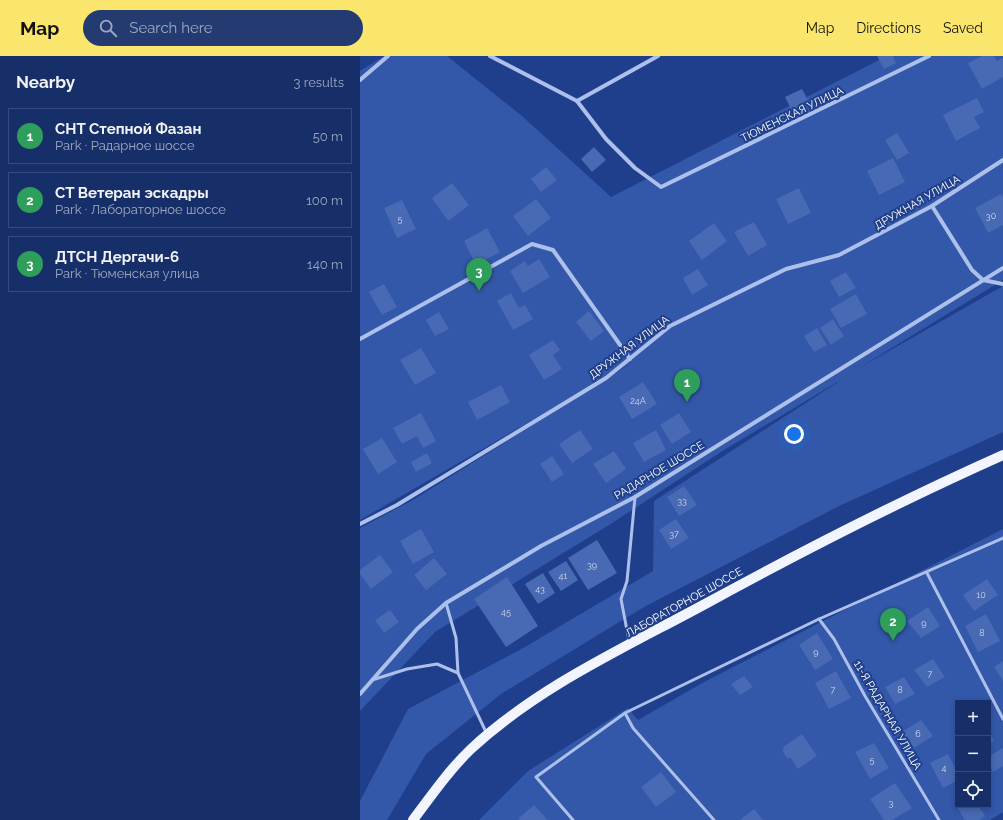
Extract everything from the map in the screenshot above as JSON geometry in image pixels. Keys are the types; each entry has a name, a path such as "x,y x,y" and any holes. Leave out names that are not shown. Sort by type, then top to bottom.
{"main road":[{"name":"ЛАБОРАТОРНОЕ ШОССЕ","path":"413,820 436,789 470,750 513,714 559,683 781,562 927,489 1003,455"}],"street":[{"path":"360,80 388,56"},
{"path":"490,56 577,101 658,56"},
{"name":"ТЮМЕНСКАЯ УЛИЦА","path":"577,101 606,139 635,168 661,187 930,56"},
{"name":"ДРУЖНАЯ УЛИЦА","path":"360,524 404,501 606,378 670,326 786,269 839,255 932,206 1003,160"},
{"path":"932,206 972,270 983,280 1003,284"},
{"path":"360,340 532,244 553,250 630,359"},
{"name":"РАДАРНОЕ ШОССЕ","path":"360,694 417,629 446,603 541,546 635,497 1003,268"}],"lane":[{"path":"630,645 621,599 627,581 635,497"},
{"path":"573,820 536,777 625,714 819,619 927,573 1003,538"},
{"path":"927,573 1003,719"},
{"path":"446,603 456,638 458,673 488,736"},
{"name":"11-Я РАДАРНАЯ УЛИЦА","path":"819,619 834,640 865,696 939,820"},
{"path":"372,680 407,669 437,664 458,673"},
{"path":"625,714 632,728 714,820"}],"shaded area":[{"path":"384,56 447,56 522,116 611,197 887,56 1003,56 1003,280 859,368 1003,286 1003,432 839,506 644,607 501,694 426,754 387,820 360,820 360,801 408,709 525,647 653,571 654,501 846,377 724,450 609,525 435,632 360,711 360,528 413,500 633,362 360,520 360,71"},
{"path":"1003,529 1003,812 990,820 479,820 528,771 628,708 638,720 704,682"}],"building":[{"path":"877,56 893,56 896,63 884,69"},
{"path":"982,56 994,56 997,61 1003,58 1003,77 982,89 968,63"},
{"path":"802,89 810,104 793,113 785,97"},
{"path":"977,98 984,112 974,117 980,128 956,141 943,115"},
{"path":"897,133 909,153 897,160 885,140"},
{"path":"594,147 606,160 592,172 581,159"},
{"path":"893,158 905,182 879,195 867,171"},
{"path":"546,167 557,180 541,192 531,179"},
{"path":"452,183 469,205 448,221 432,198"},
{"path":"799,188 811,213 788,224 776,199"},
{"path":"1001,194 1003,197 1003,225 988,233 975,208"},
{"path":"536,199 551,218 528,236 513,216"},
{"path":"402,200 416,229 397,238 384,208"},
{"path":"754,222 767,245 748,256 734,232"},
{"path":"714,223 727,241 702,260 689,241"},
{"path":"487,228 500,252 476,265 464,241"},
{"path":"539,259 550,277 523,293 510,271 525,261 528,266"},
{"path":"698,269 708,285 692,295 683,278"},
{"path":"846,272 856,288 839,297 830,281"},
{"path":"384,284 397,307 382,315 369,292"},
{"path":"511,293 519,308 525,305 533,319 513,330 497,301"},
{"path":"856,294 867,314 841,328 830,309"},
{"path":"589,311 604,331 591,341 576,322"},
{"path":"439,312 449,329 435,336 426,320"},
{"path":"833,319 844,336 831,345 820,328"},
{"path":"817,328 827,345 814,352 804,336"},
{"path":"553,340 560,350 553,355 562,369 544,380 529,355"},
{"path":"421,348 436,373 415,385 400,360"},
{"path":"643,382 657,404 632,419 619,397"},
{"path":"501,385 510,402 477,420 468,402"},
{"path":"421,413 436,441 423,448 417,436 402,444 393,428"},
{"path":"679,413 691,432 672,444 660,425"},
{"path":"580,430 593,449 572,463 559,444"},
{"path":"656,430 666,450 644,462 633,443"},
{"path":"382,438 397,462 378,474 363,449"},
{"path":"614,451 626,469 606,483 593,464"},
{"path":"427,453 432,463 416,472 411,462"},
{"path":"552,456 564,474 552,482 540,464"},
{"path":"684,486 697,505 679,516 667,497"},
{"path":"676,519 689,538 671,549 659,530"},
{"path":"421,529 434,552 413,564 400,541"},
{"path":"597,540 617,573 588,590 568,558"},
{"path":"380,555 393,572 371,589 360,574 360,570"},
{"path":"434,558 447,574 426,590 414,575"},
{"path":"566,561 578,580 561,591 548,572"},
{"path":"543,573 555,593 538,604 525,584"},
{"path":"507,577 538,626 506,647 474,599"},
{"path":"987,579 998,595 974,611 963,595"},
{"path":"928,607 940,626 921,638 907,621"},
{"path":"390,610 399,622 384,633 375,620"},
{"path":"986,614 1000,641 978,652 965,626"},
{"path":"817,633 833,659 815,670 799,645"},
{"path":"933,659 945,677 927,687 914,670"},
{"path":"1003,661 1003,681 994,667"},
{"path":"836,671 851,698 829,709 815,683"},
{"path":"744,676 753,687 740,695 731,684"},
{"path":"904,677 915,694 895,704 885,687"},
{"path":"921,720 933,736 914,748 902,732"},
{"path":"802,734 817,756 798,769 790,757 788,759 782,751 784,749 783,747"},
{"path":"991,735 994,741 991,742"},
{"path":"874,743 889,768 870,779 855,752"},
{"path":"1003,748 1003,766 993,772 991,768 991,755"},
{"path":"948,754 955,767 955,782 943,788 930,763"},
{"path":"661,772 676,792 656,807 641,787"},
{"path":"895,783 912,808 892,820 884,820 870,799"},
{"path":"534,805 548,820 518,819"},
{"path":"958,808 980,808 985,816 980,820 965,820"},
{"path":"754,809 763,820 740,820"}],"place":[{"name":"ДТСН Дергачи-6","path":"479,291"},
{"name":"СНТ Степной Фазан","path":"687,402"},
{"name":"СТ Ветеран эскадры","path":"893,641"}]}
